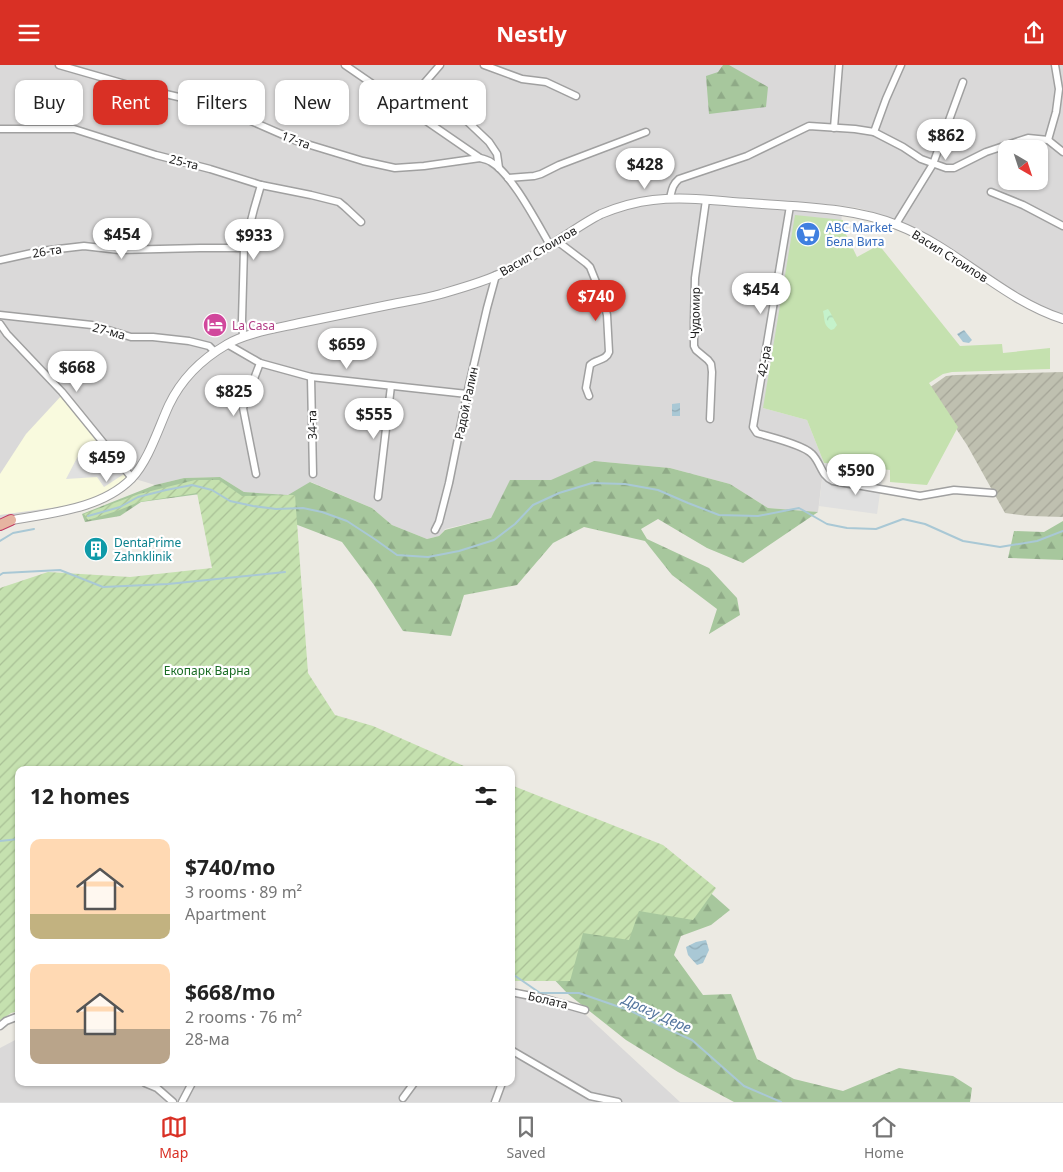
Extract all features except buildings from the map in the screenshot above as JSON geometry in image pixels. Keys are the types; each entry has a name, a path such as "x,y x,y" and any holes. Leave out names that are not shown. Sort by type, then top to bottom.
{"highway":[{"path":"0,522 11,520"}],"street":[{"name":"17-та","path":"60,65 132,86 208,104 297,141 371,163 395,168 480,158"},
{"path":"346,65 480,158 490,161 499,168 554,243 590,267 604,302 607,315 609,351 608,355 603,359 590,365 586,387 589,396"},
{"path":"440,65 420,89 421,93 468,122 489,142 497,154 499,168"},
{"path":"484,65 522,79 546,82 576,96"},
{"path":"834,128 839,65"},
{"path":"874,133 901,65"},
{"path":"1048,139 1056,111 1059,89 1055,65"},
{"path":"896,224 933,164 964,82"},
{"path":"670,198 674,183 679,179 747,156 809,126 855,129 874,133 890,140 921,159 946,168 954,168 986,151 1028,138 1048,139 1063,152"},
{"name":"25-та","path":"0,129 74,129 156,155 262,185 339,202 360,222"},
{"path":"508,178 541,174 559,165 646,132"},
{"path":"243,337 244,248 262,185"},
{"path":"991,192 1023,205 1063,226"},
{"name":"Васил Стоилов","path":"11,520 68,510 94,503 110,495 132,478 146,458 170,402 181,384 214,352 227,344 243,337 285,326 419,299 496,275 512,268 594,218 612,210 643,201 670,198 706,200 790,206 867,215 896,224 925,238 954,255 1014,296 1063,319"},
{"name":"Чудомир","path":"706,200 695,277 694,346 708,360 712,372 710,419"},
{"name":"42-ра","path":"790,206 753,427 757,433 811,452 827,479 833,481 920,496 954,490 993,493"},
{"name":"26-та","path":"0,260 41,251 84,246 119,249 244,248"},
{"name":"Радой Ралин","path":"435,530 439,522 449,483 467,394 496,275"},
{"name":"27-ма","path":"0,315 92,325 131,337 189,341 209,346 214,352"},
{"path":"0,324 7,334 62,392 132,478"},
{"path":"227,344 260,363 311,377 467,394"},
{"path":"256,474 243,408 260,363"},
{"name":"34-та","path":"311,377 313,474"},
{"path":"378,497 391,386"},
{"name":"Болата","path":"515,993 585,1010"},
{"path":"0,1026 15,1018"},
{"path":"515,1055 590,1096 618,1102"},
{"path":"152,1086 173,1102"},
{"path":"182,1102 190,1086"},
{"path":"403,1098 412,1086"},
{"path":"496,1102 501,1086"}],"shaded area":[{"path":"0,65 1063,65 1063,314 1023,297 950,248 916,228 883,215 858,208 798,203 842,211 841,228 763,408 807,420 824,463 818,512 768,508 730,484 670,468 594,461 551,481 511,480 491,518 445,529 439,536 427,539 392,525 372,508 311,482 288,495 244,492 220,477 184,478 155,485 132,478 94,502 11,520 0,519"},
{"path":"1063,372 1063,517 1005,513 967,445 929,388 946,376"},
{"path":"62,395 129,478 108,492 93,499 65,506 0,515 0,474 26,434"},
{"path":"107,452 124,474 104,487 97,477 66,479 79,454 97,456"},
{"path":"824,463 883,472 877,514 819,506"},
{"path":"515,994 573,1003 680,1102 0,1102 0,1048 15,1040 15,1086 515,1086"}],"green space":[{"path":"723,65 729,65 768,87 766,107 709,114 706,76 718,72"},
{"path":"795,215 843,220 843,228 857,257 879,245 960,346 1002,344 1003,353 1050,348 1050,369 952,372 943,374 929,383 958,427 927,485 890,482 890,470 824,463 807,420 763,408"},
{"path":"828,309 837,325 831,330 825,324 823,311"},
{"path":"594,461 670,468 730,484 768,508 818,512 743,563 707,548 658,519 641,529 647,539 709,568 737,598 740,615 709,634 717,609 672,575 645,541 584,527 553,543 517,585 464,595 451,636 403,631 374,585 342,542 295,524 200,494 141,502 120,516 85,522 82,514 155,485 184,478 220,477 244,492 288,495 310,482 372,508 392,525 427,539 439,536 445,530 491,518 510,480 551,480"},
{"name":"Екопарк Варна","path":"195,480 219,480 242,496 295,495 308,673 335,715 373,726 464,766 15,766 15,1012 0,1021 0,588 48,572 130,577 212,568 197,493 139,502 88,520 84,514 139,494"},
{"path":"1063,521 1063,560 1008,558 1014,531 1044,532"},
{"path":"515,787 663,845 716,888 693,920 639,911 629,940 583,933 570,981 515,981"},
{"path":"515,805 681,867 730,910 711,925 681,936 674,955 703,995 731,994 757,1059 794,1079 843,1091 899,1068 953,1076 972,1088 970,1102 734,1102 678,1072 626,1040 568,994 525,949 515,845"}],"water":[{"path":"964,330 972,340 969,343 963,342 957,334"},
{"path":"680,403 680,416 672,416 672,404"},
{"path":"706,940 709,950 703,963 697,965 688,955 686,947"}],"waterway":[{"path":"88,516 120,507 138,497 192,485 212,490 230,501 253,506 276,509 303,508 322,512 347,521 397,555 428,557 459,551 494,540 515,524 533,505 559,493 592,483 625,484 658,490 719,515 758,516 799,508 827,524 847,528 876,529 903,519 925,524 963,541 1000,547 1037,541 1063,531"},
{"path":"0,541 13,533 34,529"},
{"path":"0,575 3,573 60,570 103,587 168,584 285,572"},
{"path":"0,841 15,839"},
{"name":"Драгу Дере","path":"515,976 540,993 579,993 631,1011 692,1040 744,1086 781,1102"}],"place":[{"name":"ABC Market Бела Вита","path":"808,234"},
{"name":"La Casa","path":"215,325"},
{"name":"DentaPrime Zahnklinik","path":"96,549"}]}
